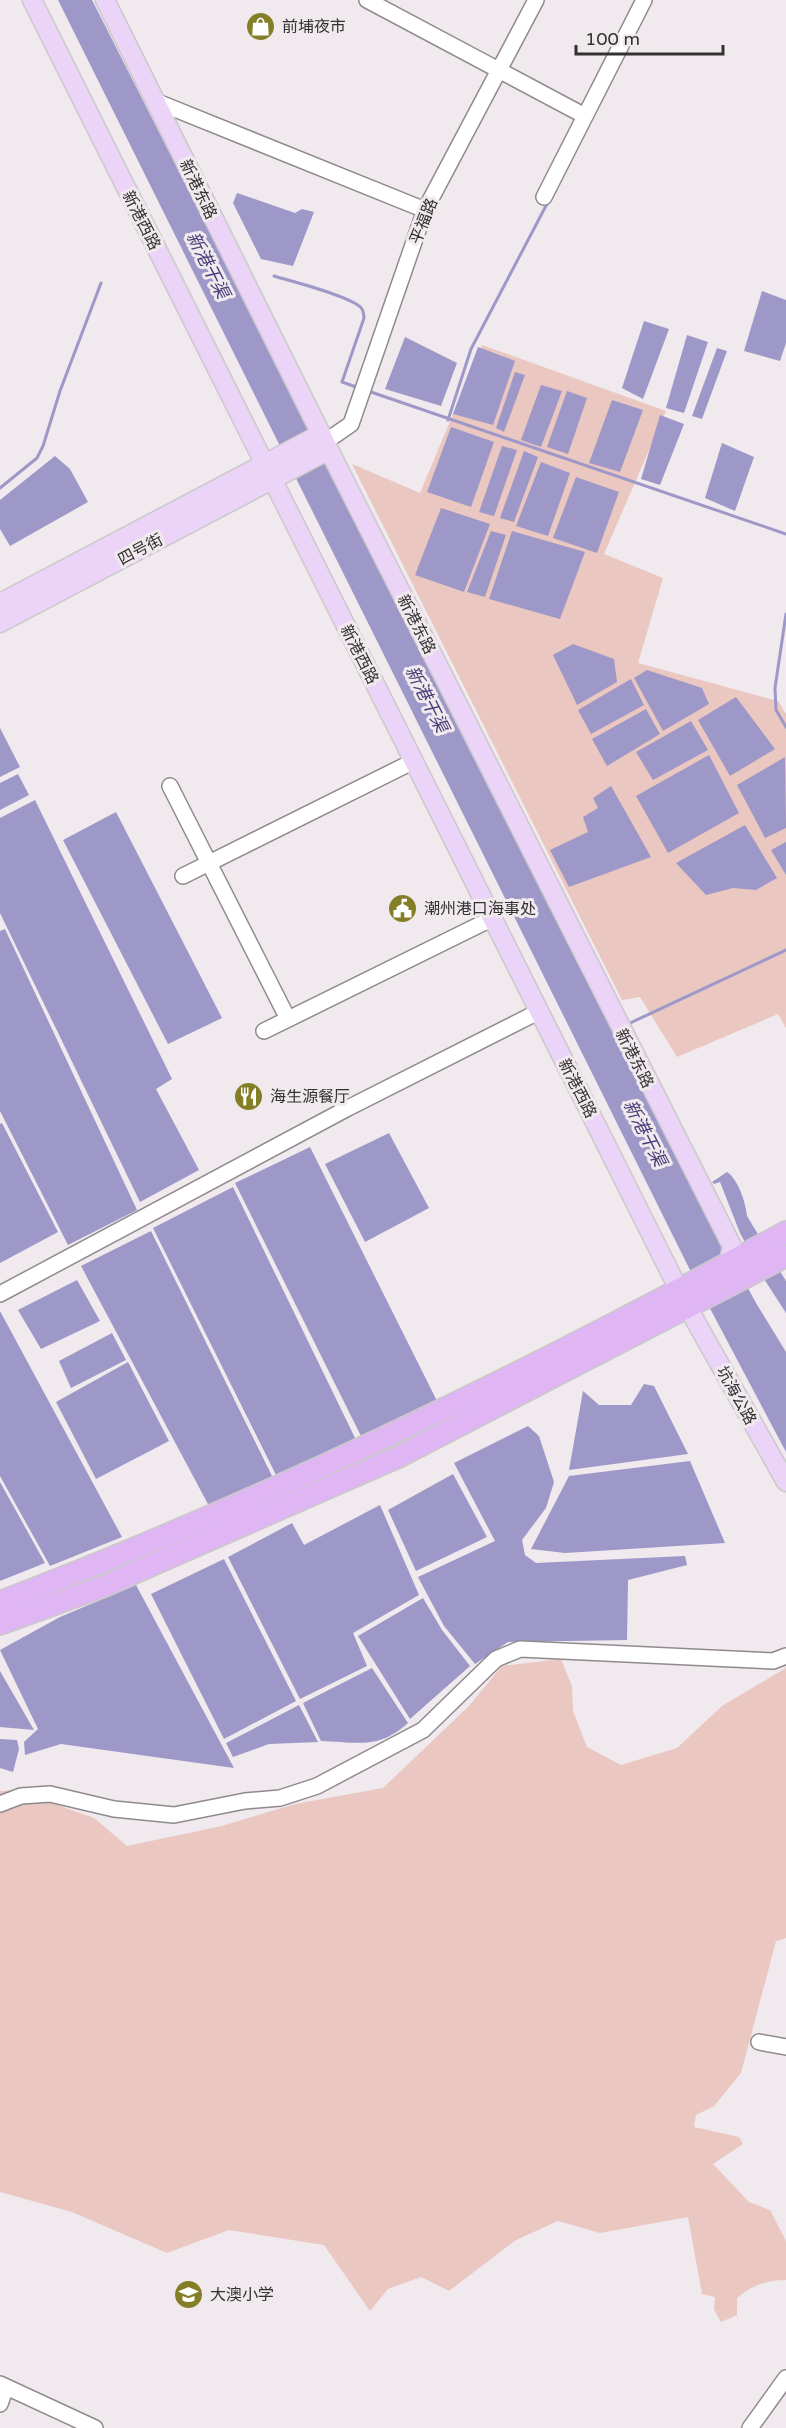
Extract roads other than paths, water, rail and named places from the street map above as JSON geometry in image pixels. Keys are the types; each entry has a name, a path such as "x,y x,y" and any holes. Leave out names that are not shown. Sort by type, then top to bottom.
{"highway":[{"path":"0,1602 102,1564 396,1434 683,1286 741,1251 786,1232"},
{"path":"0,1624 104,1586 398,1457 768,1266"}],"main road":[{"name":"新港西路","path":"32,0 683,1286 695,1304"},
{"name":"新港东路","path":"105,0 325,442 741,1251"},
{"path":"276,466 325,442"},
{"name":"四号街","path":"0,603 276,466"},
{"name":"四号街","path":"0,623 276,466"},
{"name":"坑海公路","path":"695,1304 786,1482"}],"street":[{"path":"367,0 585,116"},
{"name":"平福路","path":"325,442 351,424 425,210 536,0"},
{"path":"544,197 644,0"},
{"path":"155,101 425,210"},
{"path":"183,876 406,765"},
{"path":"170,786 288,1019"},
{"path":"264,1031 485,922"},
{"path":"0,1294 348,1108 530,1016"},
{"path":"0,1804 21,1796 50,1794 114,1809 174,1815 245,1801 279,1798 317,1786 423,1730 496,1659 520,1649 774,1661 786,1656"},
{"path":"759,2042 786,2047"},
{"path":"750,2428 786,2378"},
{"path":"0,2404 3,2386 95,2428"}],"water":[{"name":"新港干渠","path":"58,0 92,0 703,1205 756,1303 786,1352 786,1452 695,1280"},
{"path":"237,193 295,213 302,209 314,212 293,266 261,259 233,203"},
{"path":"762,291 786,300 786,343 780,361 744,351"},
{"path":"644,321 669,329 643,399 622,388"},
{"path":"687,335 708,342 684,413 666,408"},
{"path":"405,337 457,363 441,406 385,389"},
{"path":"478,347 515,361 493,425 453,414"},
{"path":"717,348 727,351 702,419 692,416"},
{"path":"515,372 525,375 504,432 496,428"},
{"path":"541,385 562,391 541,447 521,440"},
{"path":"567,391 587,398 568,454 547,447"},
{"path":"612,400 643,410 620,472 589,463"},
{"path":"660,415 684,424 660,485 641,479"},
{"path":"451,427 494,442 471,507 427,492"},
{"path":"722,443 754,457 735,511 705,498"},
{"path":"502,446 517,450 494,516 479,512"},
{"path":"524,451 538,457 514,522 500,518"},
{"path":"55,456 70,469 88,502 10,546 0,529 0,500"},
{"path":"541,462 570,473 548,536 516,526"},
{"path":"576,477 619,492 597,553 553,538"},
{"path":"441,508 490,524 464,592 415,575"},
{"path":"491,531 506,535 485,597 467,592"},
{"path":"512,531 585,552 560,619 489,599"},
{"path":"573,644 614,659 617,682 577,705 553,655"},
{"path":"647,670 702,688 709,704 663,731 634,678"},
{"path":"631,679 644,705 591,734 578,710"},
{"path":"736,697 775,749 730,776 698,720"},
{"path":"646,709 660,734 607,766 592,739"},
{"path":"691,721 708,750 653,780 636,752"},
{"path":"0,728 20,767 0,777"},
{"path":"709,755 739,813 668,853 636,796"},
{"path":"785,757 786,828 765,838 737,785"},
{"path":"18,774 29,795 0,810 0,783"},
{"path":"611,786 651,857 569,887 550,850 588,832 583,817 598,808 593,798"},
{"path":"35,800 172,1079 156,1089 199,1170 140,1202 0,913 0,818"},
{"path":"116,812 222,1018 168,1044 63,840"},
{"path":"745,825 777,878 756,890 733,888 706,895 676,863"},
{"path":"786,842 786,875 771,850"},
{"path":"5,929 137,1210 68,1245 0,1111 0,931"},
{"path":"2,1123 58,1232 0,1263 0,1124"},
{"path":"389,1133 429,1208 365,1242 325,1164"},
{"path":"310,1147 438,1403 363,1440 235,1183"},
{"path":"727,1172 735,1180 741,1192 747,1216 786,1281 786,1313 766,1282 740,1233 720,1182 714,1184 712,1182"},
{"path":"233,1187 357,1442 277,1477 153,1228"},
{"path":"151,1231 273,1478 209,1506 81,1266"},
{"path":"77,1280 100,1321 41,1349 18,1310"},
{"path":"0,1311 122,1537 50,1566 0,1476"},
{"path":"112,1333 126,1360 71,1388 59,1361"},
{"path":"128,1362 169,1441 96,1479 56,1402"},
{"path":"644,1384 654,1386 688,1454 569,1470 583,1391 599,1405 631,1405"},
{"path":"528,1426 539,1436 554,1482 546,1508 522,1540 525,1555 536,1563 685,1556 687,1565 628,1580 627,1640 508,1642 475,1664 444,1626 418,1577 495,1541 454,1463"},
{"path":"690,1461 725,1543 565,1553 531,1549 569,1476"},
{"path":"453,1474 487,1537 416,1571 388,1510"},
{"path":"0,1482 45,1563 0,1581"},
{"path":"380,1505 419,1595 353,1633 367,1666 300,1699 228,1557 292,1523 304,1545"},
{"path":"224,1559 296,1701 224,1739 151,1594"},
{"path":"136,1585 234,1768 61,1744 25,1755 24,1742 38,1729 0,1650 60,1617"},
{"path":"423,1598 442,1630 470,1666 410,1719 358,1636"},
{"path":"372,1668 408,1723 397,1732 377,1741 357,1743 321,1741 303,1703"},
{"path":"0,1671 34,1730 0,1727"},
{"path":"299,1705 318,1742 269,1744 233,1757 226,1743"},
{"path":"0,1739 17,1740 19,1749 13,1772 0,1768"}],"waterway":[{"path":"448,420 471,349 549,200"},
{"path":"274,276 348,299 362,309 364,318 342,382 359,388"},
{"path":"0,488 37,458 43,446 60,391 101,283"},
{"path":"368,391 786,534"},
{"path":"786,614 775,688 776,710 786,727"},
{"path":"628,1024 786,950"}],"place":[{"name":"前埔夜市","path":"261,26"},
{"name":"潮州港口海事处","path":"403,908"},
{"name":"海生源餐厅","path":"249,1096"},
{"name":"大澳小学","path":"189,2294"}]}
